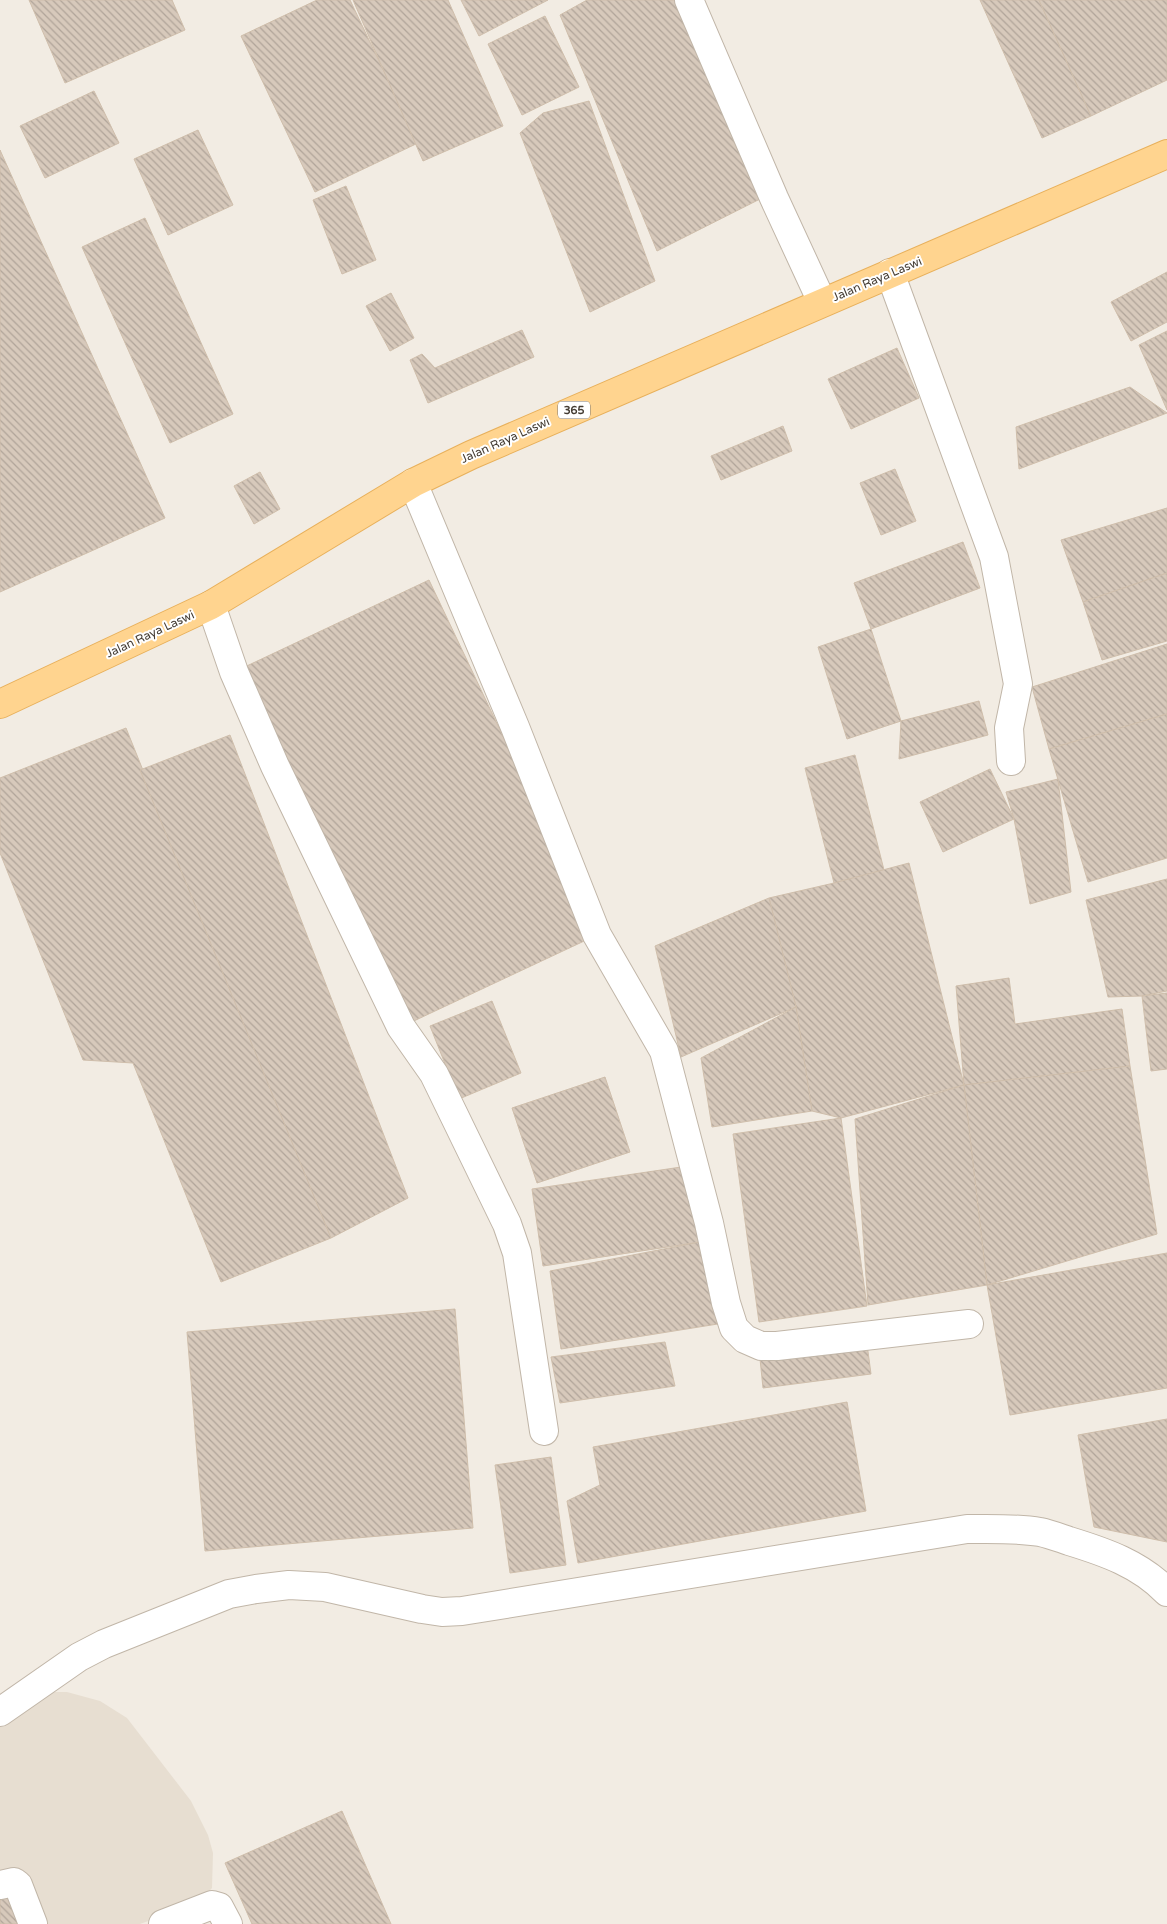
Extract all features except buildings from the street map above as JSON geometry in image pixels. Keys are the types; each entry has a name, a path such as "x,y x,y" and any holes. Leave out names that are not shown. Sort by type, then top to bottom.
{"main road":[{"name":"Jalan Raya Laswi","path":"0,704 211,605 413,483 471,455 1167,154"}],"street":[{"path":"689,0 774,198 822,302"},
{"path":"890,273 994,557 1018,684 1009,728 1011,761"},
{"path":"413,483 515,727 597,935 664,1051 709,1223 726,1303 734,1328 745,1339 761,1346 777,1346 969,1324"},
{"path":"211,605 234,672 275,766 401,1027 434,1074 508,1224 517,1253 544,1431"},
{"path":"0,1712 79,1657 104,1644 229,1594 288,1585 325,1587 435,1612 462,1611 967,1529 1003,1528 1041,1532 1091,1548 1129,1563 1156,1580 1167,1592"},
{"path":"0,1885 14,1882 18,1885 33,1924"},
{"path":"163,1924 212,1904 219,1907 228,1924"}],"shaded area":[{"path":"49,1692 67,1692 100,1701 127,1718 191,1801 208,1835 213,1853 212,1888 198,1903 140,1924 0,1924 0,1721"}]}
